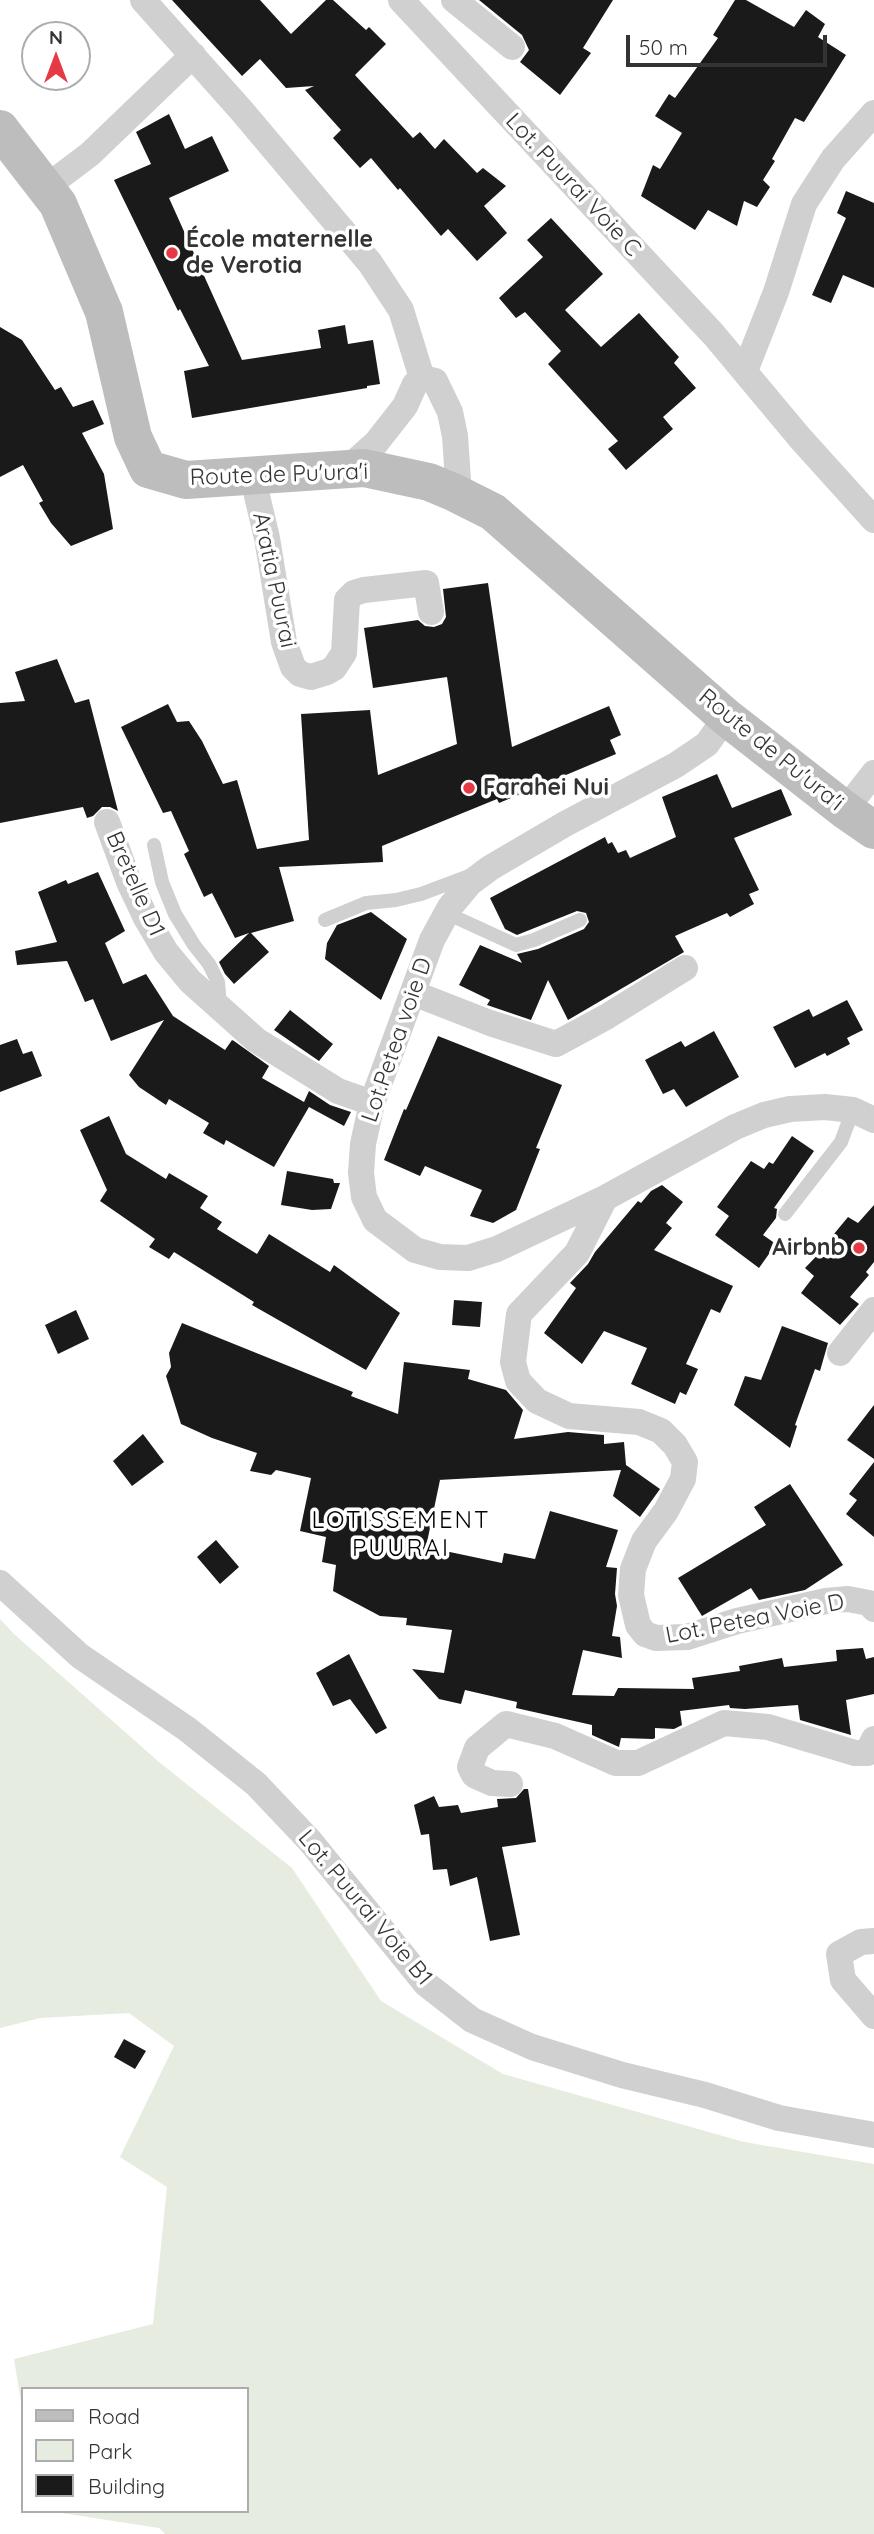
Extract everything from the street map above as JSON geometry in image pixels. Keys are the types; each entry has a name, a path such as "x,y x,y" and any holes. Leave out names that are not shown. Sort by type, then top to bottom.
{"main road":[{"name":"Route de Pu'ura'i","path":"0,129 58,204 104,312 133,437 148,469 186,480 364,468 429,482 493,512 726,717 860,820"}],"street":[{"path":"143,0 370,263 393,294 401,310 422,378"},
{"name":"Lot. Puurai Voie C","path":"401,0 662,278 874,520"},
{"path":"454,0 512,47"},
{"path":"45,188 90,154 193,55"},
{"path":"745,371 776,292 804,204 833,159 874,113"},
{"path":"347,469 376,443 405,406 415,384 422,378"},
{"path":"422,378 435,381 450,412 455,436 458,495"},
{"name":"Aratia Puurai","path":"252,475 267,538 284,642 293,667 300,674 311,677 334,668 344,653 347,600 354,593 426,583 431,612"},
{"name":"Lot.Petea voie D","path":"726,717 707,744 676,765 565,824 491,868 470,883 446,913 432,940 372,1103 363,1144 361,1173 365,1197 375,1220 415,1250 440,1257 468,1258 497,1249 605,1198 764,1115 790,1109 825,1107 864,1115"},
{"path":"860,820 874,773"},
{"name":"Bretelle D1","path":"107,822 135,894 166,952 190,981 256,1040 338,1091 372,1103"},
{"path":"412,993 490,1023 556,1044 606,1017 685,968"},
{"name":"Lot. Petea Voie D","path":"605,1198 577,1253 519,1314 513,1362 518,1381 537,1401 569,1416 639,1422 661,1431 675,1445 685,1462 683,1479 666,1511 644,1541 633,1569 631,1595 638,1625 645,1634 656,1638 687,1637 737,1621 826,1601 848,1599 869,1603 874,1609"},
{"path":"840,1353 874,1310"},
{"name":"Lot. Puurai Voie B1","path":"0,1583 80,1656 187,1729 256,1784 310,1841 426,1984 472,2020 532,2047 622,2075 705,2095 779,2118 874,2135"},
{"path":"510,1784 492,1783 474,1775 470,1767 477,1748 506,1724 555,1736 616,1763 638,1763 724,1723 768,1727 855,1753 867,1753 874,1739"},
{"path":"874,1941 861,1942 839,1954 843,1980 874,2015"}],"lane":[{"name":"Bretelle D1","path":"154,845 162,883 174,914 209,964 218,982 220,1008"},
{"path":"325,920 366,903 421,894 491,868"},
{"path":"446,913 516,945 580,920"},
{"path":"785,1214 864,1115"}],"green space":[{"path":"0,1619 159,1762 292,1868 381,2001 503,2074 744,2142 874,2164 874,2534 165,2534 159,2528 62,2513 248,2513 248,2387 21,2387 21,2402 14,2359 153,2324 167,2187 120,2157 174,2046 129,2013 40,2018 0,2028"}],"building":[{"path":"172,0 260,0 291,34 326,0 333,0 366,30 369,27 386,44 355,75 413,138 420,132 435,149 444,139 477,173 483,168 506,186 484,206 507,233 477,261 448,229 441,236 371,158 360,168 333,138 341,130 305,90 314,86 286,88 260,59 242,76"},
{"path":"479,0 613,0 583,48 591,53 560,95 520,62 529,50 522,35"},
{"path":"735,0 746,0 794,27 806,10 825,24 818,37 846,55 804,122 795,118 763,180 770,187 757,207 744,201 737,226 708,210 695,230 641,196 653,165 660,169 682,133 655,116 669,94 675,98 718,38 713,35"},
{"path":"169,114 185,149 212,136 229,171 169,198 242,360 321,348 318,330 345,325 348,344 373,340 380,384 192,418 184,371 209,366 180,309 178,311 114,180 151,164 136,132"},
{"path":"846,191 874,203 874,288 843,275 831,303 812,295 846,218 837,213"},
{"path":"551,218 603,274 565,310 601,347 639,313 679,357 674,363 696,388 663,417 673,429 626,470 608,449 618,441 548,364 561,351 525,312 516,318 499,298 543,257 527,240"},
{"path":"0,327 22,340 55,390 61,387 73,407 93,400 104,424 82,433 104,474 113,529 71,546 51,523 39,503 43,501 23,465 0,477"},
{"path":"488,583 512,747 609,706 621,735 610,740 616,754 499,803 497,799 382,846 383,862 279,867 294,921 251,933 269,952 234,984 219,962 249,933 235,938 212,893 204,897 184,854 189,851 171,811 163,813 121,727 168,704 177,722 189,721 223,784 237,780 257,849 309,840 301,714 370,710 378,775 457,744 447,677 373,688 364,628 418,620 425,626 434,627 442,624 446,617 443,589"},
{"path":"57,659 75,703 89,699 118,811 102,807 87,818 83,807 0,823 0,703 25,701 15,672"},
{"path":"717,774 732,808 781,789 792,815 734,838 759,890 749,894 754,904 730,917 727,913 675,936 684,952 568,1020 548,980 531,1020 487,1005 490,1000 459,985 480,945 522,963 517,954 538,949 584,929 589,922 586,913 577,911 517,935 505,929 490,898 605,837 608,844 612,842 618,853 626,850 630,858 676,837 662,797"},
{"path":"98,872 125,931 105,943 123,984 146,974 173,1016 225,1050 232,1040 234,1041 269,1066 262,1078 304,1102 309,1091 330,1105 351,1112 344,1126 309,1107 274,1167 226,1140 224,1145 203,1133 209,1123 169,1099 166,1105 139,1087 129,1075 164,1020 111,1041 93,999 85,1002 67,961 17,965 15,951 57,942 38,892 66,880 68,884"},
{"path":"371,912 407,939 381,1000 325,959 327,943 337,925"},
{"path":"847,1000 863,1030 847,1038 850,1044 795,1068 773,1027 809,1009 813,1017"},
{"path":"290,1010 333,1044 319,1061 274,1030"},
{"path":"714,1031 739,1077 686,1107 674,1089 663,1094 645,1060 681,1041 685,1047"},
{"path":"438,1036 562,1085 536,1148 540,1149 516,1210 493,1223 470,1216 482,1190 425,1166 420,1176 384,1160"},
{"path":"17,1039 23,1054 32,1051 42,1076 0,1092 0,1045"},
{"path":"109,1116 126,1154 166,1179 169,1173 208,1196 200,1208 222,1222 217,1229 257,1254 269,1234 330,1272 334,1265 400,1313 366,1370 252,1305 254,1302 174,1252 169,1259 149,1247 155,1239 100,1201 107,1190 80,1130"},
{"path":"792,1136 814,1151 774,1208 777,1209 776,1218 763,1235 776,1244 759,1268 715,1235 729,1216 717,1207 751,1161 764,1169 769,1162 773,1164"},
{"path":"287,1171 333,1179 334,1183 340,1183 331,1209 312,1210 281,1205"},
{"path":"662,1185 683,1202 666,1223 672,1228 654,1250 733,1286 720,1313 711,1309 686,1364 698,1369 686,1395 680,1392 675,1404 631,1384 647,1348 604,1331 582,1364 544,1333 576,1288 570,1283 638,1201 641,1203 651,1191"},
{"path":"874,1205 874,1262 866,1272 869,1275 850,1297 859,1304 840,1325 801,1293 814,1276 805,1268 831,1241 829,1240 848,1217 858,1223"},
{"path":"454,1300 482,1302 480,1327 452,1325"},
{"path":"76,1310 89,1339 58,1354 45,1325"},
{"path":"182,1323 353,1392 351,1396 398,1414 404,1362 470,1370 468,1379 506,1390 523,1410 514,1439 568,1432 604,1435 604,1444 624,1442 626,1465 660,1489 640,1517 613,1496 621,1470 438,1480 426,1547 502,1563 504,1553 535,1559 550,1511 618,1530 606,1567 617,1568 617,1606 612,1636 620,1637 622,1658 583,1650 572,1695 614,1696 618,1688 694,1689 692,1678 740,1671 739,1666 782,1658 784,1667 837,1661 836,1650 863,1648 866,1659 874,1657 874,1694 846,1700 851,1735 800,1720 798,1705 745,1709 730,1708 729,1705 680,1711 682,1725 674,1729 655,1728 653,1739 621,1738 619,1747 592,1735 592,1725 516,1708 517,1702 465,1690 461,1704 439,1699 412,1669 444,1673 452,1630 406,1625 407,1618 380,1616 333,1591 336,1565 322,1562 326,1537 300,1531 311,1478 276,1470 271,1475 250,1471 257,1453 181,1424 166,1376 171,1367 169,1353"},
{"path":"782,1326 828,1343 820,1371 815,1369 795,1425 797,1426 790,1448 734,1405 745,1376 761,1380"},
{"path":"874,1405 874,1459 847,1440"},
{"path":"143,1434 164,1462 132,1486 113,1461"},
{"path":"874,1462 874,1537 846,1514 857,1500 849,1494"},
{"path":"790,1484 843,1565 805,1590 759,1600 751,1588 702,1616 678,1578 766,1525 754,1507"},
{"path":"216,1540 239,1567 220,1584 197,1557"},
{"path":"349,1654 387,1728 376,1734 350,1699 333,1706 316,1673"},
{"path":"524,1789 528,1789 536,1842 502,1847 520,1935 490,1941 477,1877 450,1886 447,1869 433,1870 429,1834 421,1835 414,1805 434,1796 439,1807 458,1805 461,1813 498,1807 497,1799 516,1798"},
{"path":"124,2039 146,2051 135,2069 114,2057"}],"place":[{"name":"École maternelle de Verotia","path":"172,253"},
{"name":"Farahei Nui","path":"469,788"},
{"name":"Airbnb","path":"859,1248"}],"district":[{"name":"LOTISSEMENT PUURAI","path":"401,1535"}]}
